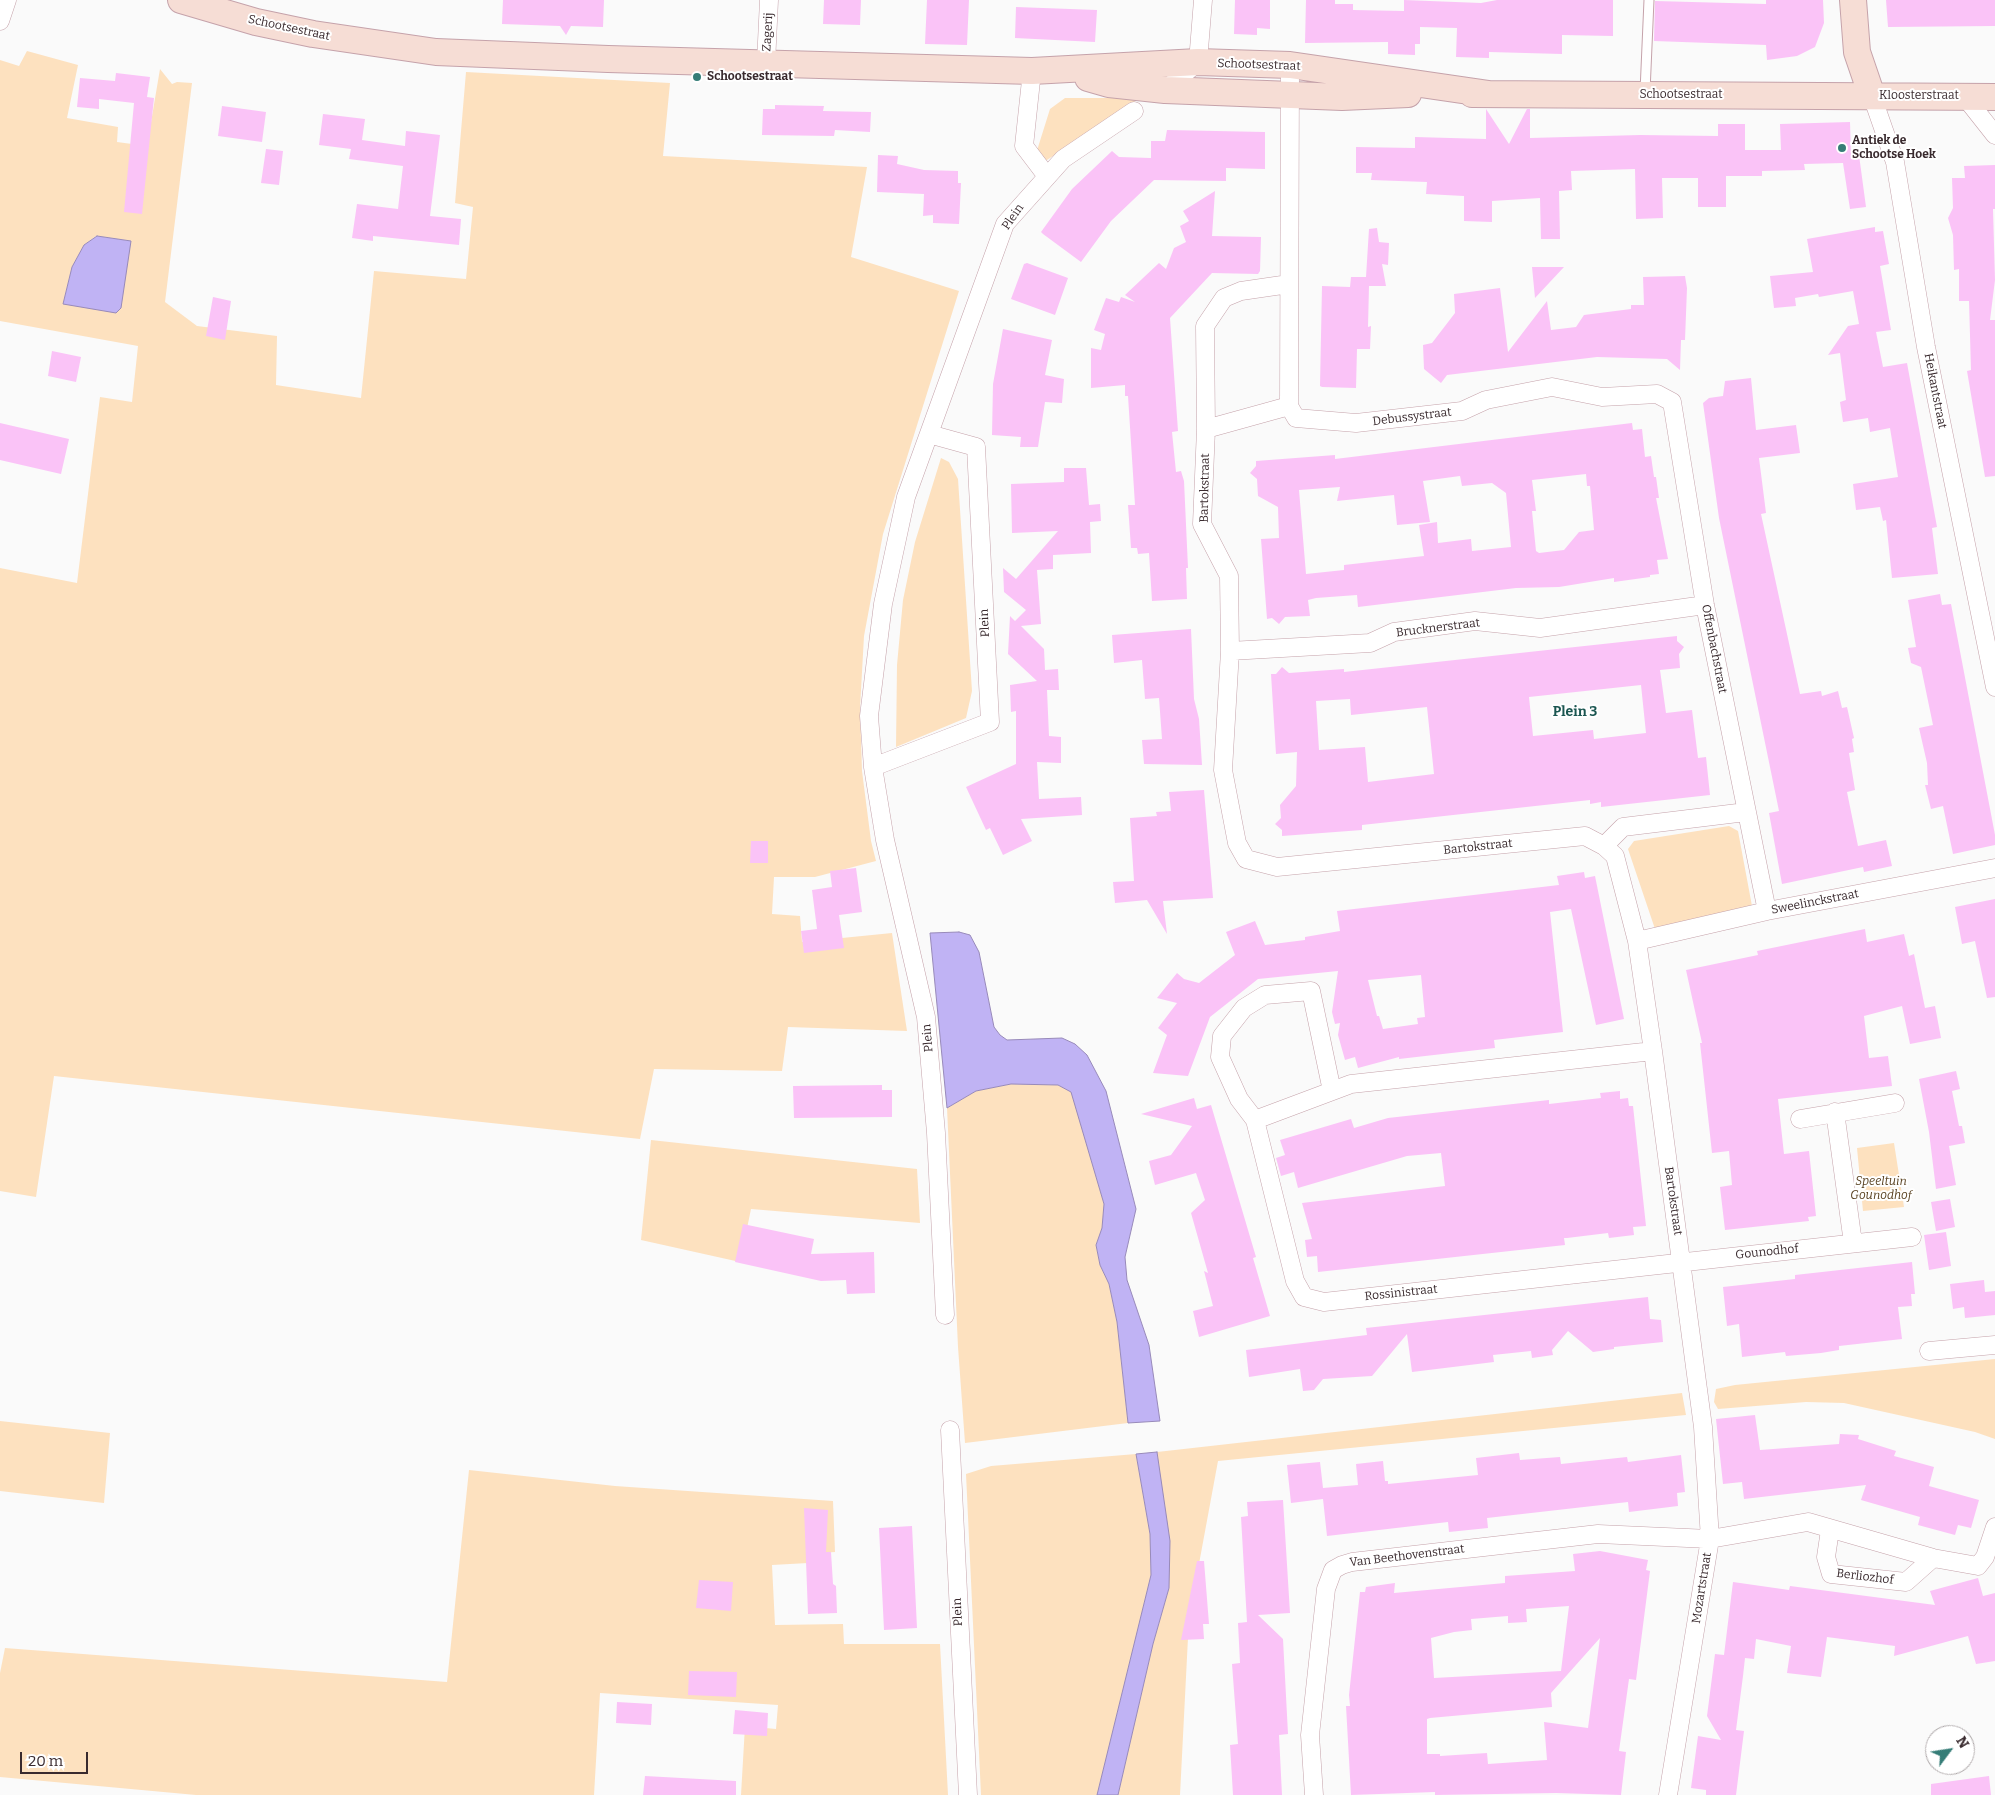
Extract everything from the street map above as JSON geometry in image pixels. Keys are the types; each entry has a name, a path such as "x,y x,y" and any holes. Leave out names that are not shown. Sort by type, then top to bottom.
{"main road":[{"name":"Schootsestraat","path":"181,0 256,22 313,34 436,52 1032,71 1198,62 1290,65 1489,94"},
{"path":"1853,0 1857,52 1872,96"},
{"name":"Schootsestraat","path":"1058,71 1109,84 1165,90 1342,97 1489,94 1872,96"},
{"name":"Kloosterstraat","path":"1872,96 1995,97"}],"street":[{"path":"0,21 7,0"},
{"name":"Zagerij","path":"766,63 769,0"},
{"path":"1165,90 1198,62 1203,0"},
{"path":"1206,429 1289,406 1290,65"},
{"path":"1032,71 1024,146 1046,175"},
{"name":"Heikantstraat","path":"1872,96 1894,162 1926,347 1995,687"},
{"name":"Kloosterstraat","path":"1965,96 1995,135"},
{"name":"Plein","path":"944,1315 936,1133 926,1017 885,840 873,767 868,716 883,604 906,497 1005,224 1062,159 1134,111"},
{"name":"Bartokstraat","path":"1289,284 1241,291 1224,298 1206,326 1206,429 1202,524 1229,576 1230,651 1223,770 1237,843 1246,859 1278,868 1586,836 1604,846 1615,856 1637,941 1696,1380"},
{"name":"Debussystraat","path":"1289,406 1296,418 1356,423 1462,411 1486,400 1552,387 1602,398 1657,394"},
{"name":"Offenbachstraat","path":"1657,394 1672,402 1705,605 1767,911"},
{"name":"Plein","path":"873,767 990,722 976,447 930,434"},
{"name":"Brucknerstraat","path":"1230,651 1370,643 1394,632 1475,621 1540,628 1705,605"},
{"path":"1604,846 1623,827 1746,812"},
{"name":"Sweelinckstraat","path":"1637,941 1767,911 1995,868"},
{"name":"Rossinistraat","path":"1332,1091 1311,990 1265,995 1244,1008 1222,1036 1220,1057 1239,1099 1255,1120 1295,1282 1304,1298 1324,1302 1681,1262"},
{"path":"1255,1120 1351,1084 1652,1051"},
{"path":"1800,1119 1895,1103"},
{"path":"1835,1112 1853,1243"},
{"name":"Gounodhof","path":"1681,1262 1912,1237"},
{"path":"1929,1351 1995,1345"},
{"name":"Mozartstraat","path":"1668,1795 1710,1539 1703,1427 1696,1380"},
{"name":"Plein","path":"950,1430 968,1795"},
{"path":"1710,1539 1808,1522 1830,1530 1933,1558 1978,1566 1985,1557 1995,1527"},
{"name":"Berliozhof","path":"1830,1530 1826,1557 1832,1574 1906,1582 1933,1558"},
{"name":"Van Beethovenstraat","path":"1314,1795 1310,1735 1326,1589 1333,1570 1352,1562 1598,1534 1710,1539"}],"lane":[{"path":"1644,95 1649,0"}],"green space":[{"path":"27,51 78,65 67,118 118,127 117,142 147,146 160,69 172,84 177,82 192,83 165,302 197,326 277,336 276,385 361,398 374,271 466,279 473,207 455,203 466,72 670,83 663,156 867,167 851,257 959,291 883,534 864,636 860,708 862,771 871,841 876,861 815,877 774,877 772,914 800,916 802,942 892,933 907,1031 788,1027 782,1071 654,1069 640,1139 54,1076 36,1197 0,1191 0,568 77,583 100,397 132,402 138,346 0,321 0,60 19,66","holes":["96,236 131,241 63,304 72,267 84,245"]},
{"path":"1065,98 1140,98 1047,160 1034,160 1050,109"},
{"path":"941,458 949,462 958,479 972,691 966,718 896,747 897,665 903,600 915,542"},
{"path":"1729,826 1738,831 1752,906 1655,929 1628,849 1634,841"},
{"path":"1011,1084 1058,1085 1071,1092 1076,1106 1104,1204 1102,1228 1096,1245 1100,1265 1109,1284 1117,1322 1128,1423 965,1443 958,1347 947,1108 976,1091"},
{"path":"651,1140 917,1169 920,1223 751,1209 740,1262 641,1240"},
{"name":"Speeltuin Gounodhof","path":"1894,1143 1904,1207 1863,1211 1857,1148"},
{"path":"1995,1359 1995,1439 1975,1432 1844,1403 1806,1402 1718,1409 1714,1402 1716,1389 1735,1385"},
{"path":"1682,1393 1686,1415 1218,1461 1189,1618 1180,1795 1118,1795 1153,1644 1169,1588 1157,1452"},
{"path":"0,1421 110,1433 104,1503 0,1491"},
{"path":"1136,1454 1150,1534 1151,1575 1097,1795 981,1795 966,1474 991,1466"},
{"path":"469,1470 615,1486 833,1501 835,1552 808,1554 808,1563 772,1565 775,1625 843,1624 844,1644 940,1644 948,1795 741,1795 745,1726 776,1729 778,1705 600,1693 594,1795 196,1795 0,1777 0,1673 5,1648 447,1682"}],"shaded area":[{"path":"97,236 131,241 121,308 116,313 63,304 72,267 84,245"},
{"path":"959,932 970,935 979,952 994,1027 1000,1035 1007,1040 1062,1038 1075,1044 1087,1055 1106,1091 1136,1209 1125,1257 1127,1280 1149,1345 1160,1421 1128,1423 1117,1322 1109,1284 1100,1265 1096,1245 1102,1228 1104,1204 1071,1092 1058,1085 1011,1084 976,1091 947,1108 930,933"},
{"path":"1157,1452 1170,1541 1169,1588 1153,1644 1118,1795 1097,1795 1151,1575 1150,1534 1136,1454"}],"building":[{"path":"503,0 604,0 603,27 571,26 566,35 560,26 502,24"},
{"path":"824,0 861,0 860,25 823,24"},
{"path":"927,0 969,0 967,45 925,44"},
{"path":"1235,0 1270,0 1270,29 1257,28 1257,35 1234,34"},
{"path":"1306,0 1335,0 1335,4 1353,4 1353,10 1404,11 1404,0 1481,3 1497,0 1613,0 1613,36 1562,35 1562,54 1489,52 1489,58 1456,57 1457,28 1420,27 1420,44 1415,44 1415,55 1388,54 1388,42 1305,43"},
{"path":"1766,0 1823,0 1824,23 1815,47 1797,56 1767,60 1766,45 1654,41 1655,1 1766,4"},
{"path":"1886,0 1995,0 1995,26 1888,27"},
{"path":"1016,7 1097,10 1095,42 1015,38"},
{"path":"116,73 150,77 147,97 154,98 142,214 124,212 134,103 99,99 99,109 77,107 80,78 115,81"},
{"path":"775,105 824,106 823,111 871,112 870,132 835,130 834,136 762,135 763,109 775,109"},
{"path":"222,106 266,112 262,142 218,136"},
{"path":"1486,109 1509,144 1527,109 1530,109 1530,138 1640,135 1718,136 1718,124 1745,124 1745,150 1781,150 1780,124 1850,122 1851,156 1859,155 1866,207 1850,209 1843,163 1804,164 1805,170 1762,171 1762,176 1726,176 1726,207 1698,207 1698,178 1662,178 1663,218 1636,219 1635,169 1571,171 1572,190 1559,191 1560,239 1541,239 1540,198 1492,201 1492,222 1464,221 1464,196 1426,194 1427,182 1371,180 1372,173 1356,173 1356,147 1415,148 1415,137 1486,139"},
{"path":"323,114 365,119 362,140 405,146 406,131 440,135 430,216 461,219 459,245 373,236 373,241 352,238 357,204 398,209 403,166 349,159 351,149 319,145"},
{"path":"1167,130 1265,132 1265,169 1226,168 1226,181 1154,180 1111,221 1081,262 1041,232 1072,189 1112,151 1119,157 1151,158 1151,141 1165,141"},
{"path":"266,149 283,151 279,185 261,183"},
{"path":"878,155 898,156 897,164 924,170 958,171 958,183 961,183 959,224 933,223 933,215 923,216 924,194 877,192"},
{"path":"1995,165 1995,209 1993,209 1995,280 1990,320 1995,320 1995,476 1985,477 1967,371 1971,370 1969,301 1959,301 1959,269 1954,270 1953,235 1948,218 1953,208 1952,178 1965,178 1964,166"},
{"path":"1215,191 1212,236 1261,237 1260,271 1258,274 1212,273 1170,318 1178,431 1172,432 1176,472 1181,471 1184,481 1188,568 1186,568 1187,599 1152,601 1149,553 1138,554 1137,548 1131,548 1128,505 1135,505 1128,396 1125,396 1125,385 1091,388 1091,348 1101,350 1105,334 1094,330 1106,298 1119,302 1121,297 1135,302 1125,295 1159,263 1166,269 1174,248 1186,242 1180,226 1189,221 1183,211"},
{"path":"1875,227 1875,232 1883,231 1889,264 1880,266 1891,330 1876,332 1883,367 1907,363 1937,527 1932,528 1938,574 1892,578 1886,520 1883,521 1880,507 1856,510 1853,484 1898,477 1890,428 1870,432 1868,418 1843,422 1840,402 1846,400 1840,353 1828,355 1848,326 1859,324 1853,291 1819,297 1818,294 1795,298 1796,306 1774,308 1770,276 1813,272 1807,239"},
{"path":"1377,228 1379,242 1389,243 1388,265 1382,264 1386,286 1369,286 1368,327 1371,326 1370,349 1357,349 1356,388 1322,387 1320,386 1322,286 1350,287 1351,277 1366,277 1369,229"},
{"path":"1027,263 1068,278 1055,315 1011,299 1024,264"},
{"path":"1532,267 1564,267 1535,298"},
{"path":"1685,276 1687,288 1685,340 1681,340 1680,370 1667,359 1597,357 1447,375 1441,383 1424,369 1423,345 1432,343 1455,313 1454,294 1500,288 1508,352 1547,301 1551,330 1576,327 1584,315 1631,309 1631,305 1644,305 1643,277"},
{"path":"213,297 231,301 225,340 206,336"},
{"path":"1003,329 1052,340 1045,375 1064,379 1062,403 1045,402 1038,447 1020,447 1021,437 992,435 993,384"},
{"path":"52,351 81,357 76,382 48,376"},
{"path":"1751,378 1756,430 1796,425 1800,453 1759,458 1766,513 1761,514 1800,694 1821,691 1822,696 1838,691 1842,708 1847,707 1854,738 1852,739 1854,752 1849,753 1855,790 1847,792 1858,846 1886,840 1892,866 1864,872 1863,867 1782,884 1769,813 1779,811 1719,518 1703,403 1709,398 1723,396 1725,381"},
{"path":"0,423 69,439 61,474 0,460"},
{"path":"1632,423 1633,430 1642,429 1645,457 1651,456 1659,498 1656,498 1668,559 1657,560 1659,574 1614,582 1614,578 1559,587 1516,588 1358,607 1357,595 1316,598 1308,600 1310,616 1285,617 1279,624 1272,618 1267,619 1261,539 1279,538 1278,507 1258,496 1257,479 1250,473 1256,466 1256,461 1335,455 1335,459","holes":["1586,474 1587,486 1590,486 1594,530 1579,532 1564,550 1539,553 1536,551 1532,511 1536,511 1532,480","1460,476 1462,486 1492,483 1506,493 1511,547 1472,551 1471,539 1438,543 1437,522 1419,525 1424,556 1344,565 1344,570 1306,574 1299,490 1340,487 1337,501 1394,495 1397,525 1430,522 1423,481"]},
{"path":"1064,468 1086,468 1089,505 1100,504 1101,521 1090,522 1091,553 1053,555 1053,569 1037,570 1041,624 1021,626 1044,649 1045,670 1058,669 1059,690 1047,690 1049,736 1061,737 1061,763 1037,762 1039,799 1081,797 1082,815 1021,819 1032,841 1003,855 990,828 986,830 966,787 1016,764 1016,711 1011,712 1010,685 1037,681 1008,654 1010,616 1015,621 1026,610 1004,592 1003,568 1016,579 1058,531 1012,533 1011,484 1064,482"},
{"path":"1940,594 1942,605 1951,604 1995,835 1995,845 1953,854 1943,806 1931,809 1925,785 1928,785 1927,763 1919,728 1933,725 1921,667 1911,663 1908,648 1916,647 1908,600"},
{"path":"1191,629 1194,699 1199,719 1202,765 1144,764 1142,740 1162,739 1159,698 1145,699 1142,660 1114,663 1112,635"},
{"path":"1677,636 1677,641 1684,647 1679,654 1680,668 1660,670 1666,713 1692,710 1698,758 1706,757 1710,795 1601,807 1601,802 1590,804 1590,800 1362,825 1362,830 1282,836 1282,830 1275,824 1281,818 1280,805 1296,786 1297,752 1276,754 1271,674 1276,674 1282,667 1289,673 1344,669 1344,672","holes":["1641,685 1646,733 1594,739 1593,730 1533,736 1529,697","1350,699 1351,715 1427,707 1434,774 1368,782 1365,747 1319,750 1316,701"]},
{"path":"1204,790 1213,898 1163,901 1167,934 1147,900 1115,903 1113,882 1134,881 1130,818 1157,816 1156,812 1171,811 1169,792"},
{"path":"751,841 768,841 768,863 750,863"},
{"path":"856,868 862,912 839,915 844,948 804,953 801,931 817,929 812,890 832,887 830,871"},
{"path":"1584,872 1585,878 1595,876 1624,1019 1596,1025 1571,909 1550,912 1563,1032 1494,1040 1495,1048 1399,1059 1399,1057 1358,1068 1355,1057 1345,1060 1338,1035 1340,1023 1335,1024 1332,1012 1338,971 1258,979 1210,1017 1188,1076 1153,1073 1167,1035 1158,1028 1177,1003 1157,998 1177,973 1184,979 1199,983 1235,955 1226,932 1255,921 1265,945 1305,940 1305,937 1340,931 1337,911 1559,885 1557,876","holes":["1421,975 1425,1017 1417,1018 1418,1024 1383,1029 1379,1016 1377,1016 1368,980"]},
{"path":"1995,899 1995,997 1987,998 1975,941 1962,944 1955,907"},
{"path":"1865,929 1867,942 1904,934 1909,956 1914,954 1925,1008 1935,1006 1941,1038 1910,1044 1902,1006 1864,1016 1869,1058 1888,1056 1892,1086 1778,1099 1784,1154 1809,1151 1816,1216 1808,1217 1809,1221 1725,1230 1720,1187 1732,1185 1729,1151 1712,1153 1700,1043 1702,1043 1686,970 1758,955 1757,951"},
{"path":"1956,1071 1960,1089 1952,1091 1959,1126 1962,1126 1965,1143 1949,1146 1956,1185 1936,1189 1929,1132 1919,1079"},
{"path":"882,1085 882,1090 892,1090 892,1117 794,1118 793,1086"},
{"path":"1620,1091 1620,1099 1628,1098 1629,1106 1633,1106 1646,1226 1633,1227 1634,1235 1609,1238 1608,1233 1564,1238 1565,1245 1318,1272 1317,1256 1307,1257 1305,1240 1312,1239 1302,1203 1445,1186 1441,1153 1407,1156 1298,1188 1294,1172 1281,1176 1276,1158 1285,1155 1280,1140 1351,1119 1354,1128 1388,1118 1549,1100 1549,1104 1601,1098 1600,1093"},
{"path":"1194,1098 1197,1109 1211,1105 1256,1257 1253,1258 1270,1316 1199,1337 1193,1311 1213,1306 1204,1271 1208,1273 1191,1213 1205,1200 1196,1173 1155,1185 1149,1161 1171,1155 1192,1126 1141,1114"},
{"path":"1950,1199 1955,1227 1936,1231 1931,1202"},
{"path":"743,1224 814,1239 811,1254 874,1252 875,1293 847,1294 846,1280 821,1281 735,1262"},
{"path":"1946,1232 1951,1266 1929,1270 1924,1235"},
{"path":"1912,1262 1915,1294 1911,1294 1912,1306 1898,1307 1902,1339 1839,1346 1839,1350 1821,1353 1786,1356 1785,1352 1742,1357 1739,1324 1727,1326 1723,1287 1795,1279 1795,1275"},
{"path":"1984,1280 1985,1292 1995,1291 1995,1315 1965,1318 1964,1307 1953,1309 1950,1284"},
{"path":"1648,1297 1650,1319 1661,1320 1663,1342 1614,1347 1614,1349 1593,1352 1568,1331 1552,1350 1553,1355 1532,1358 1531,1351 1493,1355 1494,1362 1412,1372 1407,1334 1372,1376 1323,1379 1314,1390 1303,1391 1300,1369 1249,1377 1246,1350 1367,1335 1366,1328"},
{"path":"1755,1415 1760,1450 1839,1444 1840,1434 1859,1435 1858,1439 1896,1451 1894,1456 1934,1467 1929,1486 1979,1500 1971,1528 1958,1525 1955,1535 1918,1525 1920,1517 1861,1500 1866,1485 1744,1499 1742,1482 1723,1484 1716,1419"},
{"path":"1519,1453 1520,1460 1560,1457 1561,1464 1627,1457 1628,1462 1681,1455 1685,1492 1677,1493 1678,1506 1629,1512 1628,1502 1487,1518 1488,1528 1449,1532 1448,1522 1327,1536 1323,1499 1291,1503 1287,1465 1320,1462 1323,1488 1358,1485 1356,1464 1383,1461 1385,1481 1388,1481 1388,1484 1478,1475 1476,1458"},
{"path":"1283,1500 1290,1613 1258,1615 1283,1639 1288,1734 1279,1735 1282,1795 1233,1795 1230,1745 1238,1744 1232,1664 1240,1663 1238,1623 1247,1622 1241,1517 1248,1516 1247,1502"},
{"path":"804,1508 828,1510 826,1552 831,1552 833,1584 836,1586 837,1613 808,1614"},
{"path":"912,1526 917,1628 884,1630 879,1528"},
{"path":"1600,1551 1648,1560 1646,1570 1650,1571 1636,1680 1629,1679 1619,1751 1626,1752 1621,1795 1556,1793 1435,1795 1435,1792 1351,1795 1346,1706 1350,1706 1349,1695 1360,1592 1365,1592 1366,1587 1395,1583 1394,1593 1505,1583 1505,1576 1575,1571 1573,1554","holes":["1569,1606 1561,1671 1434,1678 1431,1638 1472,1630 1471,1619 1508,1616 1508,1623 1527,1622 1526,1609","1600,1638 1588,1728 1544,1722 1547,1760 1488,1764 1487,1753 1440,1756 1440,1754 1427,1754 1427,1719 1552,1707 1551,1693"]},
{"path":"1197,1561 1204,1561 1209,1624 1203,1624 1204,1639 1181,1640"},
{"path":"1978,1578 1983,1596 1995,1593 1995,1661 1976,1664 1968,1636 1894,1656 1895,1646 1827,1637 1821,1677 1787,1673 1791,1646 1756,1639 1754,1659 1745,1658 1736,1730 1744,1731 1736,1795 1706,1795 1706,1790 1691,1788 1698,1736 1721,1740 1707,1716 1715,1654 1724,1655 1733,1582 1789,1590 1790,1586 1935,1605 1930,1591"},
{"path":"699,1580 733,1582 731,1611 696,1608"},
{"path":"689,1671 737,1672 736,1697 688,1695"},
{"path":"617,1702 652,1704 651,1725 616,1723"},
{"path":"735,1710 768,1713 767,1736 733,1734"},
{"path":"645,1776 736,1781 736,1795 643,1795"},
{"path":"1989,1776 1991,1795 1931,1795 1931,1784"}],"place":[{"name":"Schootsestraat","path":"697,77"},
{"name":"Antiek de Schootse Hoek","path":"1842,148"}],"district":[{"name":"Plein 3","path":"1575,712"}]}
